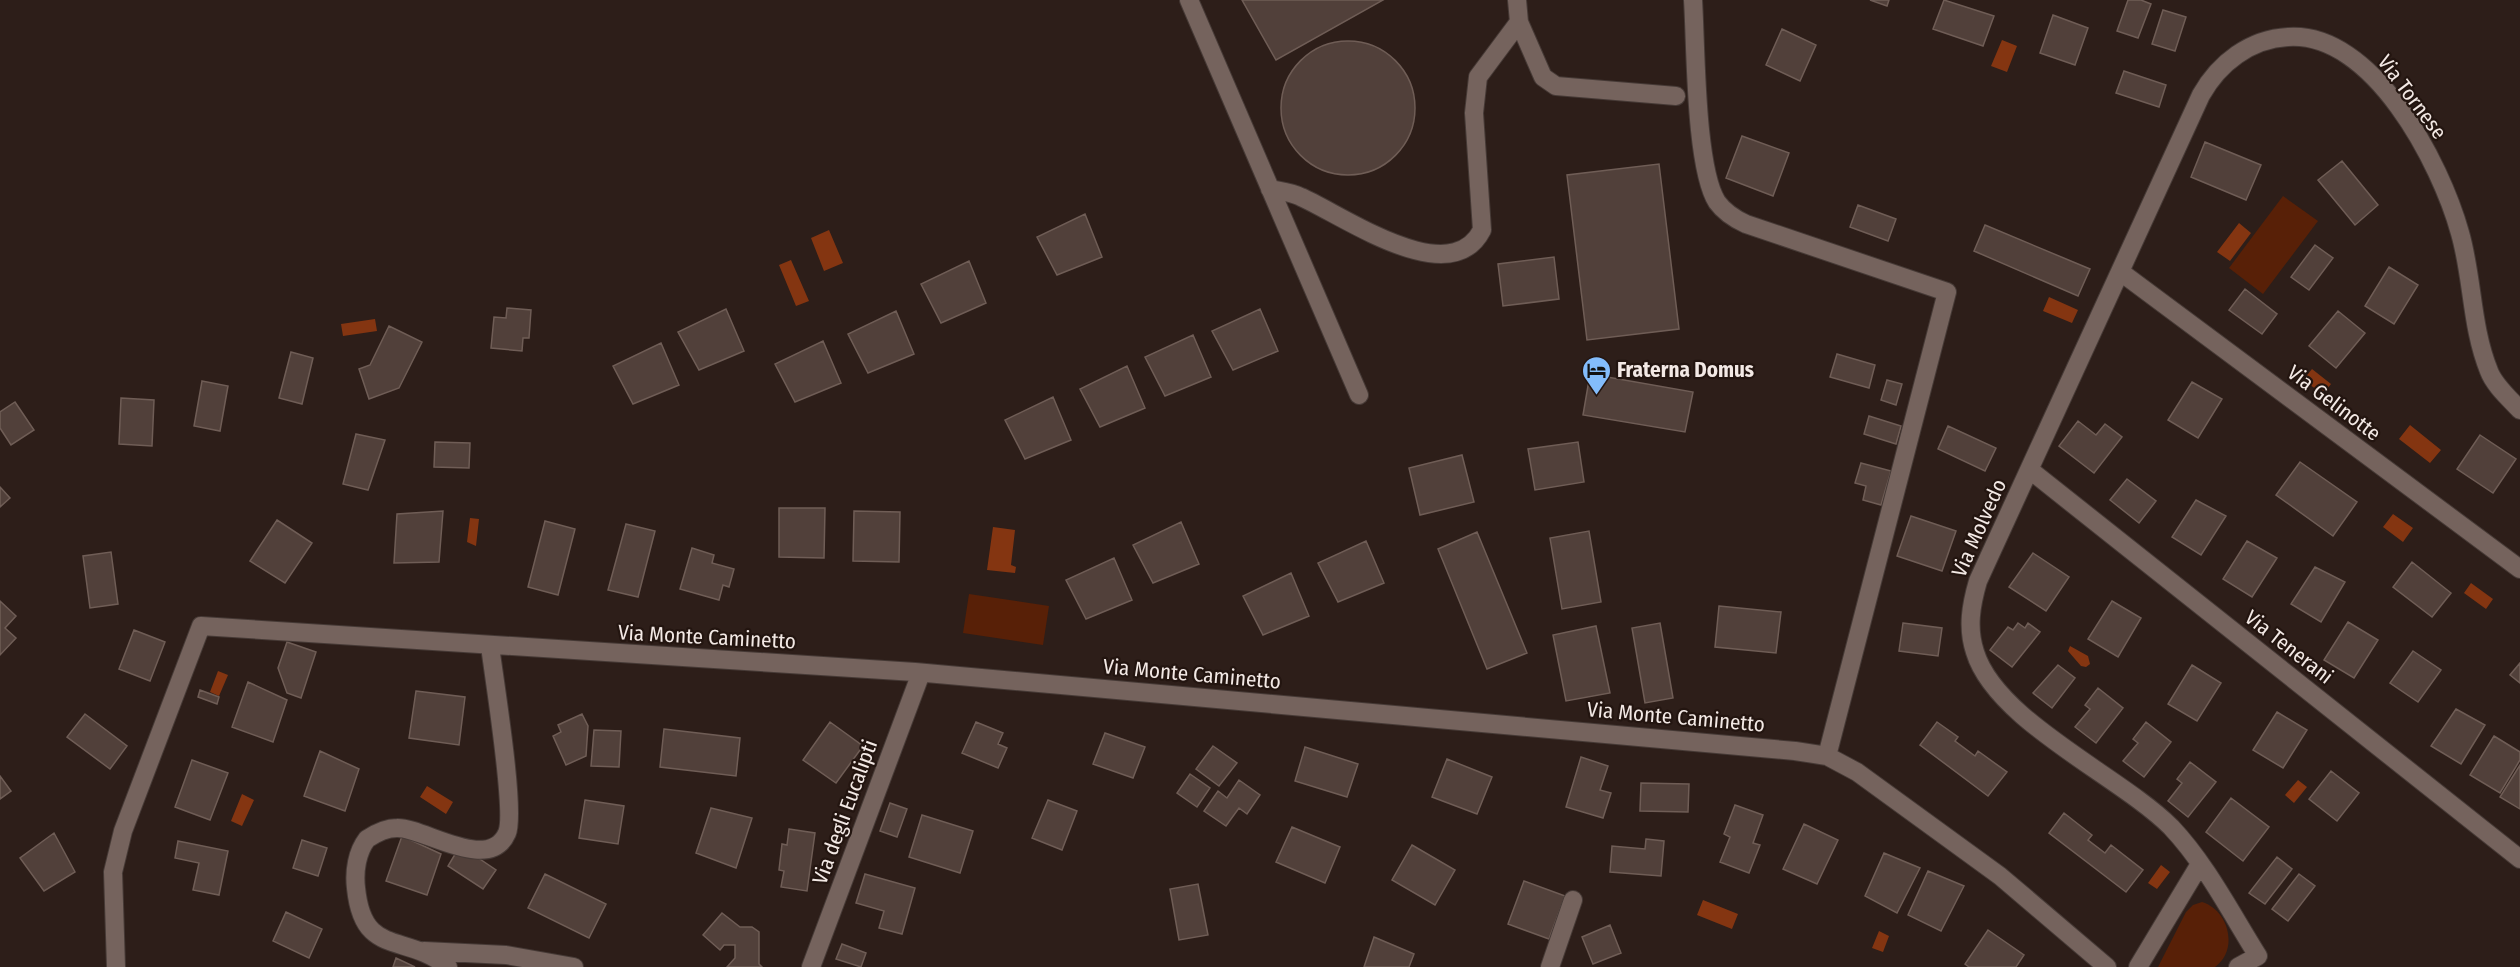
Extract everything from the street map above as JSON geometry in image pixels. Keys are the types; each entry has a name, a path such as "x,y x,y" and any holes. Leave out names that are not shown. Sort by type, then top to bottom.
{"street":[{"path":"1189,0 1359,395"},
{"path":"1516,0 1519,22 1543,78 1556,86 1676,96"},
{"path":"1693,0 1704,160 1711,188 1723,210 1746,224 1947,292 1827,756"},
{"path":"1270,189 1298,195 1410,251 1448,255 1475,243 1482,230 1474,113 1478,77 1519,22"},
{"name":"Via Tornese","path":"2122,273 2201,95 2217,72 2248,48 2270,39 2299,36 2326,43 2358,63 2378,82 2408,123 2434,166 2461,235 2479,339 2489,374 2520,410"},
{"name":"Via Molvedo","path":"2122,273 1978,581 1973,601 1971,637 1978,661 1990,682 2019,711 2156,814 2180,838 2200,864 2261,962 2238,967"},
{"name":"Via Gelinotte","path":"2122,273 2520,569"},
{"name":"Via Tenerani","path":"2030,470 2520,859"},
{"name":"Via Monte Caminetto","path":"116,967 113,872 123,831 201,626 921,673 1795,750 1827,756 1857,772 2000,876 2107,967"},
{"path":"490,646 508,795 508,829 505,837 494,846 470,849 441,842 404,828 391,829 367,839 357,864 355,884 358,908 367,928 382,939 422,951 506,955 574,967"},
{"name":"Via degli Eucalipti","path":"811,967 921,673"},
{"path":"2138,967 2200,864"},
{"path":"1550,967 1573,900"},
{"path":"422,951 448,967"}],"shaded area":[{"path":"2002,40 2017,46 2007,72 1991,66"},
{"path":"2283,196 2318,221 2263,294 2229,268"},
{"path":"2239,223 2251,233 2230,261 2217,252"},
{"path":"829,230 843,263 824,271 811,238"},
{"path":"791,260 809,301 796,306 779,265"},
{"path":"2049,297 2078,310 2072,323 2043,311"},
{"path":"375,319 377,331 343,336 341,324"},
{"path":"2312,369 2331,384 2323,394 2303,380"},
{"path":"2410,425 2441,450 2430,463 2399,439"},
{"path":"2393,514 2413,528 2403,542 2383,527"},
{"path":"470,518 479,519 476,546 467,542"},
{"path":"993,527 1015,530 1011,565 1016,567 1015,573 987,570"},
{"path":"2471,583 2493,599 2486,609 2464,593"},
{"path":"969,594 1049,606 1043,645 963,633"},
{"path":"2070,646 2088,656 2090,664 2086,667 2081,666 2068,651"},
{"path":"218,671 228,675 219,696 210,692"},
{"path":"2298,780 2307,787 2294,803 2285,795"},
{"path":"427,786 453,802 446,814 420,797"},
{"path":"242,794 254,800 242,826 231,821"},
{"path":"2161,865 2170,872 2157,889 2148,883"},
{"path":"1703,900 1738,914 1732,929 1697,915"},
{"path":"2202,902 2219,913 2228,931 2227,951 2222,960 2215,967 2158,967 2186,912 2193,905"},
{"path":"1879,931 1889,936 1883,952 1872,948"}],"building":[{"path":"1242,0 1383,0 1276,60"},
{"path":"1870,0 1889,0 1887,6"},
{"path":"1944,0 1994,16 1983,46 1933,29"},
{"path":"2128,0 2141,0 2151,4 2138,38 2117,31"},
{"path":"2163,10 2186,17 2175,51 2152,44"},
{"path":"2053,15 2088,28 2075,65 2040,53"},
{"path":"1782,29 1816,45 1800,81 1766,65"},
{"path":"1348,41 1374,46 1395,61 1410,82 1415,108 1410,134 1395,155 1374,170 1348,175 1322,170 1301,155 1286,134 1281,108 1286,82 1301,61 1322,46"},
{"path":"2124,71 2166,85 2159,107 2116,93"},
{"path":"1742,136 1789,153 1773,196 1726,178"},
{"path":"2205,142 2261,165 2246,200 2191,177"},
{"path":"2342,161 2378,205 2355,225 2318,180"},
{"path":"1659,164 1679,329 1587,340 1567,175"},
{"path":"1858,205 1896,219 1888,241 1850,227"},
{"path":"1085,214 1102,257 1057,275 1037,237"},
{"path":"1985,225 2090,269 2078,296 1974,251"},
{"path":"2315,245 2333,258 2309,290 2291,277"},
{"path":"1554,257 1559,299 1503,306 1498,264"},
{"path":"969,261 986,303 941,323 921,284"},
{"path":"2389,267 2418,285 2394,324 2365,306"},
{"path":"2245,289 2277,314 2262,334 2229,310"},
{"path":"507,308 531,310 529,338 523,338 522,351 491,348 494,317 506,318"},
{"path":"726,309 744,351 699,370 678,332"},
{"path":"1260,309 1278,351 1233,370 1212,331"},
{"path":"896,311 914,354 868,373 848,334"},
{"path":"2338,311 2365,333 2336,368 2309,346"},
{"path":"389,326 422,342 399,388 369,399 359,369 370,365"},
{"path":"1193,335 1211,377 1165,396 1145,357"},
{"path":"823,341 841,383 795,402 775,364"},
{"path":"661,343 679,385 633,404 613,366"},
{"path":"291,352 313,358 302,404 279,398"},
{"path":"1837,354 1875,365 1869,388 1830,377"},
{"path":"1127,366 1145,408 1100,427 1080,389"},
{"path":"1590,374 1693,392 1685,432 1583,415"},
{"path":"1887,380 1902,384 1896,405 1881,400"},
{"path":"202,381 228,386 220,431 194,426"},
{"path":"2192,382 2222,399 2198,438 2168,420"},
{"path":"1053,397 1071,440 1025,459 1005,420"},
{"path":"121,398 154,400 152,446 119,444"},
{"path":"15,402 34,430 11,445 0,428 0,412"},
{"path":"1869,416 1901,426 1896,444 1864,434"},
{"path":"2078,421 2096,435 2105,424 2122,437 2094,473 2059,446"},
{"path":"1948,426 1996,448 1985,471 1938,449"},
{"path":"356,434 385,440 368,490 343,484"},
{"path":"2480,435 2516,459 2493,493 2457,469"},
{"path":"435,442 470,443 469,468 434,467"},
{"path":"1578,442 1584,482 1535,490 1528,449"},
{"path":"1462,455 1474,502 1420,515 1409,468"},
{"path":"2300,462 2357,502 2333,536 2276,495"},
{"path":"1861,463 1891,471 1881,505 1863,500 1866,486 1855,483"},
{"path":"2127,479 2156,501 2139,523 2110,500"},
{"path":"0,487 10,498 0,507"},
{"path":"2196,500 2226,516 2201,555 2172,537"},
{"path":"779,508 825,508 824,558 779,557"},
{"path":"443,511 439,562 394,563 397,514"},
{"path":"854,511 900,512 899,562 853,561"},
{"path":"1911,516 1956,531 1942,571 1897,556"},
{"path":"277,520 312,543 285,583 250,561"},
{"path":"545,521 575,529 558,595 528,587"},
{"path":"1181,522 1199,564 1153,583 1133,545"},
{"path":"626,524 655,531 638,597 608,590"},
{"path":"1589,531 1601,602 1562,609 1550,538"},
{"path":"1477,532 1527,653 1487,669 1438,549"},
{"path":"1366,541 1384,583 1338,602 1318,563"},
{"path":"2247,541 2277,558 2252,597 2223,579"},
{"path":"692,548 714,555 712,563 734,569 729,587 723,585 719,600 680,589"},
{"path":"111,552 118,604 90,608 83,556"},
{"path":"2033,553 2069,577 2046,611 2009,587"},
{"path":"1114,558 1132,600 1086,619 1066,580"},
{"path":"2412,562 2451,593 2432,617 2393,587"},
{"path":"2315,567 2345,582 2321,622 2291,604"},
{"path":"1291,573 1309,616 1263,635 1243,596"},
{"path":"0,601 16,616 5,628 16,638 0,655"},
{"path":"2112,601 2141,618 2118,657 2088,639"},
{"path":"1719,606 1781,612 1776,653 1715,647"},
{"path":"2348,622 2378,640 2354,678 2324,660"},
{"path":"1660,623 1673,698 1645,703 1632,628"},
{"path":"1903,623 1942,628 1938,656 1899,651"},
{"path":"2018,623 2025,628 2028,623 2040,632 2012,667 1990,650 2008,627 2013,630"},
{"path":"1596,626 1610,693 1566,701 1553,635"},
{"path":"134,630 165,642 150,681 119,669"},
{"path":"287,642 316,652 301,698 287,693 278,668"},
{"path":"2413,651 2441,670 2418,702 2390,683"},
{"path":"2520,663 2520,683 2510,675"},
{"path":"2058,665 2075,678 2052,708 2033,693"},
{"path":"2192,665 2221,683 2197,721 2168,704"},
{"path":"248,682 287,700 273,742 232,727"},
{"path":"2098,688 2123,708 2096,743 2075,727 2090,709 2085,705"},
{"path":"200,690 219,697 217,704 198,697"},
{"path":"416,691 465,697 459,745 409,738"},
{"path":"2456,709 2485,725 2461,764 2431,746"},
{"path":"2277,712 2307,730 2283,768 2253,750"},
{"path":"85,714 127,746 110,769 67,737"},
{"path":"582,714 588,726 586,756 566,765 553,736 561,732 558,725"},
{"path":"830,722 863,746 836,783 803,760"},
{"path":"976,722 1003,733 998,744 1007,748 998,768 962,753"},
{"path":"1937,722 1958,737 1955,741 1975,756 1978,751 2007,772 1988,796 1920,745"},
{"path":"2146,722 2171,742 2144,777 2123,761 2138,743 2133,739"},
{"path":"664,729 740,738 736,776 660,767"},
{"path":"594,730 621,731 619,767 591,766"},
{"path":"1105,733 1145,747 1133,778 1093,764"},
{"path":"2494,736 2520,752 2520,760 2500,793 2470,775"},
{"path":"1213,746 1237,763 1219,786 1196,769"},
{"path":"1305,747 1358,764 1347,797 1295,781"},
{"path":"320,751 359,769 345,811 304,796"},
{"path":"1581,757 1608,766 1600,790 1611,793 1603,818 1566,807"},
{"path":"1447,759 1492,777 1477,814 1432,797"},
{"path":"192,760 228,773 210,820 175,807"},
{"path":"2190,762 2216,782 2188,817 2168,801 2182,783 2177,779"},
{"path":"2520,765 2520,809 2500,797"},
{"path":"2331,771 2359,793 2337,821 2309,799"},
{"path":"1190,774 1210,788 1197,807 1177,793"},
{"path":"0,776 11,791 0,799"},
{"path":"1239,780 1260,795 1247,814 1239,808 1226,826 1204,811 1218,791 1227,798"},
{"path":"1641,783 1689,784 1688,812 1640,811"},
{"path":"2231,798 2269,827 2243,861 2206,832"},
{"path":"585,800 624,806 618,844 579,838"},
{"path":"1048,800 1077,811 1062,850 1032,838"},
{"path":"890,803 907,809 897,837 880,831"},
{"path":"1735,805 1763,815 1753,843 1760,845 1749,873 1720,862 1730,837 1724,834"},
{"path":"711,808 752,818 736,868 696,853"},
{"path":"2064,813 2092,835 2088,840 2105,853 2111,845 2143,870 2126,892 2049,833"},
{"path":"922,815 973,831 960,873 909,857"},
{"path":"1804,824 1838,840 1817,884 1783,869"},
{"path":"1292,827 1340,847 1325,883 1276,862"},
{"path":"789,829 815,833 807,891 781,887 784,871 779,870 782,844 787,845"},
{"path":"54,833 75,872 44,891 20,858"},
{"path":"402,836 441,854 427,895 386,881"},
{"path":"1646,839 1664,841 1661,876 1610,872 1612,846 1645,849"},
{"path":"302,840 327,848 318,876 293,868"},
{"path":"178,841 228,851 219,895 193,890 199,863 175,858"},
{"path":"1412,845 1455,870 1435,905 1392,880"},
{"path":"465,849 496,870 483,889 448,866 457,851"},
{"path":"1884,853 1920,868 1897,913 1865,896"},
{"path":"2277,857 2292,869 2265,904 2249,893"},
{"path":"1928,871 1964,886 1941,931 1908,915"},
{"path":"545,874 606,904 589,938 528,908"},
{"path":"865,874 915,888 902,934 879,928 884,911 856,903"},
{"path":"2299,874 2315,886 2288,921 2272,909"},
{"path":"1524,881 1565,896 1549,939 1508,924"},
{"path":"1198,884 1208,935 1179,940 1170,889"},
{"path":"286,912 322,929 309,958 273,941"},
{"path":"722,913 740,927 752,927 759,932 759,964 762,967 727,967 735,958 735,945 724,945 720,950 703,935"},
{"path":"1610,925 1621,953 1593,964 1582,937"},
{"path":"1988,930 2024,955 2016,967 1969,967 1965,964"},
{"path":"1374,937 1414,954 1409,967 1364,967"},
{"path":"842,944 866,953 861,967 836,959"},
{"path":"396,958 415,967 393,967"}],"place":[{"name":"Fraterna Domus","path":"1596,396"}]}
